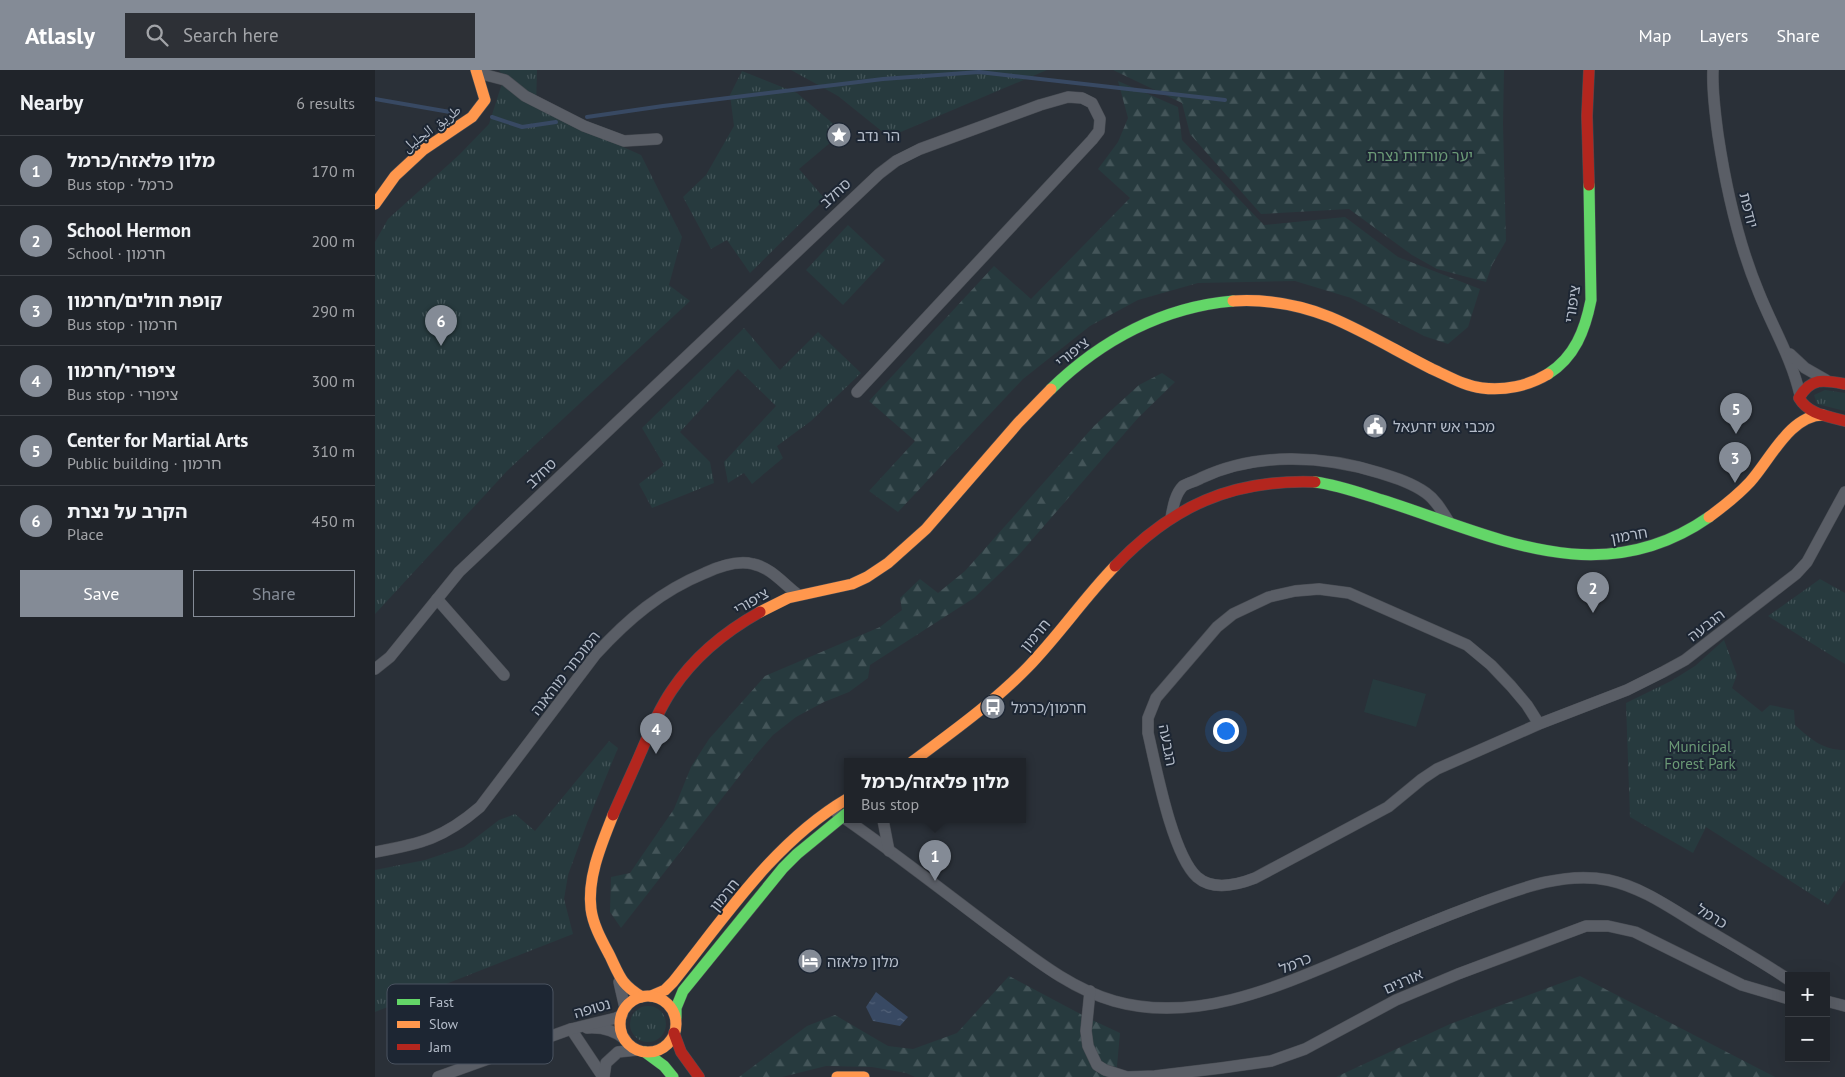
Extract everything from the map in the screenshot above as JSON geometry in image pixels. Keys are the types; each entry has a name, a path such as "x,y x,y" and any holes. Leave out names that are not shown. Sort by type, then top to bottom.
{"main road":[{"name":"ציפורי","path":"646,996 627,988 622,981 591,906 593,881 605,836 662,705 677,682 697,660 737,626 759,612 797,594 847,586 875,571 901,553 933,520 1026,413 1058,382 1121,334 1189,308 1225,302 1262,301 1291,305 1330,317 1447,376 1479,388 1509,388 1538,381 1561,366 1578,345 1587,322 1591,300 1587,166 1589,70"},
{"name":"طريق الجليل","path":"375,204 395,176 423,150 472,118 485,100 477,72"},
{"path":"1845,384 1816,380 1802,392 1800,397 1802,404 1808,409 1845,421"},
{"name":"חרמון","path":"1780,444 1795,415 1800,397"},
{"name":"חרמון","path":"917,758 963,724 1023,671 1116,565 1142,539 1171,518 1200,502 1232,491 1261,485 1294,481 1319,482 1345,488 1528,548 1588,556 1620,554 1648,547 1683,534 1726,504 1749,484 1791,430 1800,422 1811,416 1823,415"},
{"name":"חרמון","path":"646,996 665,990 673,982 773,858 788,843 844,801"},
{"name":"חרמון","path":"675,1018 676,1008 683,991 783,868 797,854 844,816"},
{"path":"641,1051 654,1051 663,1047 670,1041 674,1033 675,1018 673,1010 660,998 646,996 630,1003 624,1011 620,1023 621,1032 625,1039 641,1051 664,1066 673,1077"},
{"path":"674,1033 681,1052 699,1077"},
{"path":"837,1077 864,1077"}],"street":[{"name":"יודפת","path":"1713,70 1712,81 1724,171 1742,241 1757,290 1794,371 1800,397"},
{"path":"477,72 505,80 525,96 583,126 624,141 657,139"},
{"name":"סחלב","path":"375,669 390,657 459,572 879,174 896,161 920,149 1040,105 1068,97 1081,98 1092,103 1100,119 1099,131 1092,140 857,392"},
{"name":"יודפת","path":"1785,349 1805,368 1826,380"},
{"path":"1171,518 1175,498 1183,486 1210,474 1240,465 1270,460 1305,459 1360,467 1397,478 1426,493 1437,503 1449,522"},
{"name":"הגבעה","path":"1539,724 1511,686 1491,665 1467,645 1349,593 1319,589 1295,591 1269,597 1233,614 1217,627 1155,698 1147,718 1147,733 1177,846 1197,877 1208,883 1223,886 1239,884 1255,878 1388,807 1421,779 1437,769 1539,724 1627,690 1685,660 1796,574 1807,562 1845,492"},
{"name":"המוכתר מוהאנה","path":"375,852 412,846 441,835 461,824 480,807 596,654 637,613 663,594 685,581 711,570 730,564 741,563 760,566 797,594"},
{"path":"437,599 504,675"},
{"name":"כרמל","path":"832,809 844,815"},
{"name":"כרמל","path":"855,823 889,851 1046,967 1061,977 1114,1001 1151,1007 1192,1006 1233,1000 1288,982 1423,925 1505,894 1541,883 1577,878 1604,879 1628,885 1660,902 1785,978"},
{"path":"884,823 889,851"},
{"name":"אורנים","path":"1090,991 1086,1031 1091,1056 1097,1065 1105,1070 1127,1077 1155,1076 1271,1061 1305,1049 1396,1000 1466,970 1586,926 1608,926 1635,932 1742,985 1785,998"},
{"name":"ציפורי","path":"611,956 623,993 624,1011"},
{"path":"1830,1002 1845,1006"},
{"name":"נטופה","path":"553,1035 616,1018 624,1011"},
{"name":"נטופה","path":"571,1029 595,1028 607,1030 617,1033 625,1039"},
{"path":"571,1029 604,1077"},
{"path":"604,1077 605,1063 618,1052 641,1051"},
{"name":"נטופה","path":"438,1077 474,1064"}],"green space":[{"path":"499,70 537,70 536,108 641,155 682,237 669,285 690,301 507,471 375,614 375,242 388,219 459,155 489,124 504,77"},
{"path":"791,70 1047,70 889,137 838,96"},
{"name":"יער מורדות נצרת","path":"1113,70 1504,70 1503,124 1506,241 1492,265 1486,282 1437,269 1412,255 1349,209 1261,214 1190,134 1182,103"},
{"path":"742,71 797,93 843,132 799,169 825,199 750,273 727,240 711,249 683,197 706,175 734,126 730,95"},
{"path":"1118,81 1178,107 1182,140 1264,225 1345,217 1398,257 1480,289 1468,327 1448,344 1424,336 1351,298 1295,281 1198,283 1138,300 1090,326 1023,379 898,512 869,491 915,441 869,401 994,266 1031,299 1130,198 1098,169 1118,142 1128,118"},
{"path":"848,225 885,260 843,305 806,270"},
{"path":"744,328 780,370 818,332 861,373 811,421 777,446 783,458 752,484 744,473 728,483 724,462 776,406 738,369 680,432 710,462 714,483 652,508 639,484 664,465 642,428"},
{"path":"1162,373 1175,382 1138,418 1017,557 974,598 870,665 868,678 849,692 824,702 796,717 773,735 621,928 610,912 611,877 630,873 674,809 691,767 709,739 765,676 880,627 902,610 900,598 920,579 938,593 965,571 1094,426 1139,385"},
{"path":"1825,390 1845,393 1845,411 1817,404 1814,395"},
{"path":"1820,579 1845,593 1845,664 1768,616"},
{"name":"Municipal Forest Park","path":"1724,640 1737,675 1732,688 1762,712 1770,705 1794,710 1795,725 1807,735 1824,746 1845,750 1845,880 1828,905 1706,827 1693,853 1630,817 1626,703 1671,681 1695,666"},
{"path":"1373,679 1426,694 1416,727 1364,712"},
{"path":"609,741 618,748 568,875 564,899 573,934 446,984 387,984 387,1007 375,1012 375,870 425,860 464,847 499,820 515,814 535,831"},
{"path":"1009,976 1120,1033 1116,1077 915,1077 906,1073 872,1067 826,1066 782,1077 739,1077 807,1026 835,1015 888,1046 913,1049 957,1033"},
{"path":"1580,976 1775,1077 1336,1077 1450,1024"},
{"path":"648,1006 655,1007 661,1011 665,1017 665,1031 661,1037 655,1041 648,1042 641,1041 635,1037 631,1031 630,1024 631,1017 635,1011 641,1007"}],"water":[{"path":"876,992 908,1017 900,1026 873,1021 866,1007"}],"waterway":[{"path":"587,117 883,79 979,72 1225,100"},
{"path":"375,99 450,112"},
{"path":"492,117 522,127 556,122"}],"traffic: fast":[{"path":"1548,374 1572,351 1586,322 1591,300 1589,185"},
{"path":"1051,389 1091,355 1134,329 1182,310 1207,304 1233,301"},
{"path":"1315,482 1357,492 1505,541 1546,550 1586,555 1627,552 1668,540 1709,517"},
{"path":"676,1018 676,1008 683,991 783,868 844,815"},
{"path":"645,1052 664,1066 673,1077"}],"traffic: slow":[{"path":"375,204 395,176 423,150 472,117 485,100 476,70"},
{"path":"1233,301 1270,302 1295,306 1319,313 1356,329 1450,378 1475,387 1490,389 1516,387 1548,374"},
{"path":"760,612 788,598 852,584 867,577 888,563 926,529 1018,423 1051,389"},
{"path":"1709,517 1750,482 1791,430 1800,422 1811,417 1823,415"},
{"path":"917,758 972,717 1015,680 1039,655 1115,566"},
{"path":"651,996 665,990 673,982 752,882 774,859 796,837 844,801"},
{"path":"613,815 593,873 590,897 591,909 598,933 619,975 625,984 642,997"},
{"path":"648,996 659,998 668,1004 674,1013 676,1024 674,1035 668,1044 659,1050 648,1052 637,1050 628,1044 622,1035 620,1024 622,1013 628,1004 637,998 648,996"},
{"path":"837,1077 864,1077"}],"traffic: jam":[{"path":"1589,70 1587,116 1589,185"},
{"path":"1845,384 1824,381 1813,383 1808,386 1799,398 1803,404 1813,411 1845,421"},
{"path":"1115,566 1159,527 1181,512 1205,500 1230,491 1257,485 1285,482 1315,482"},
{"path":"613,815 651,728 667,697 690,667 711,646 760,612"},
{"path":"674,1033 681,1052 699,1077"}],"place":[{"name":"הר נדב","path":"839,135"},
{"name":"הקרב על נצרת","path":"441,346"},
{"name":"מכבי אש יזרעאל","path":"1375,426"},
{"name":"Center for Martial Arts","path":"1736,434"},
{"name":"קופת חולים/חרמון","path":"1735,483"},
{"name":"School Hermon","path":"1593,613"},
{"name":"חרמון/כרמל","path":"993,707"},
{"name":"ציפורי/חרמון","path":"656,754"},
{"name":"מלון פלאזה/כרמל","path":"935,881"},
{"name":"מלון פלאזה","path":"810,961"}]}
